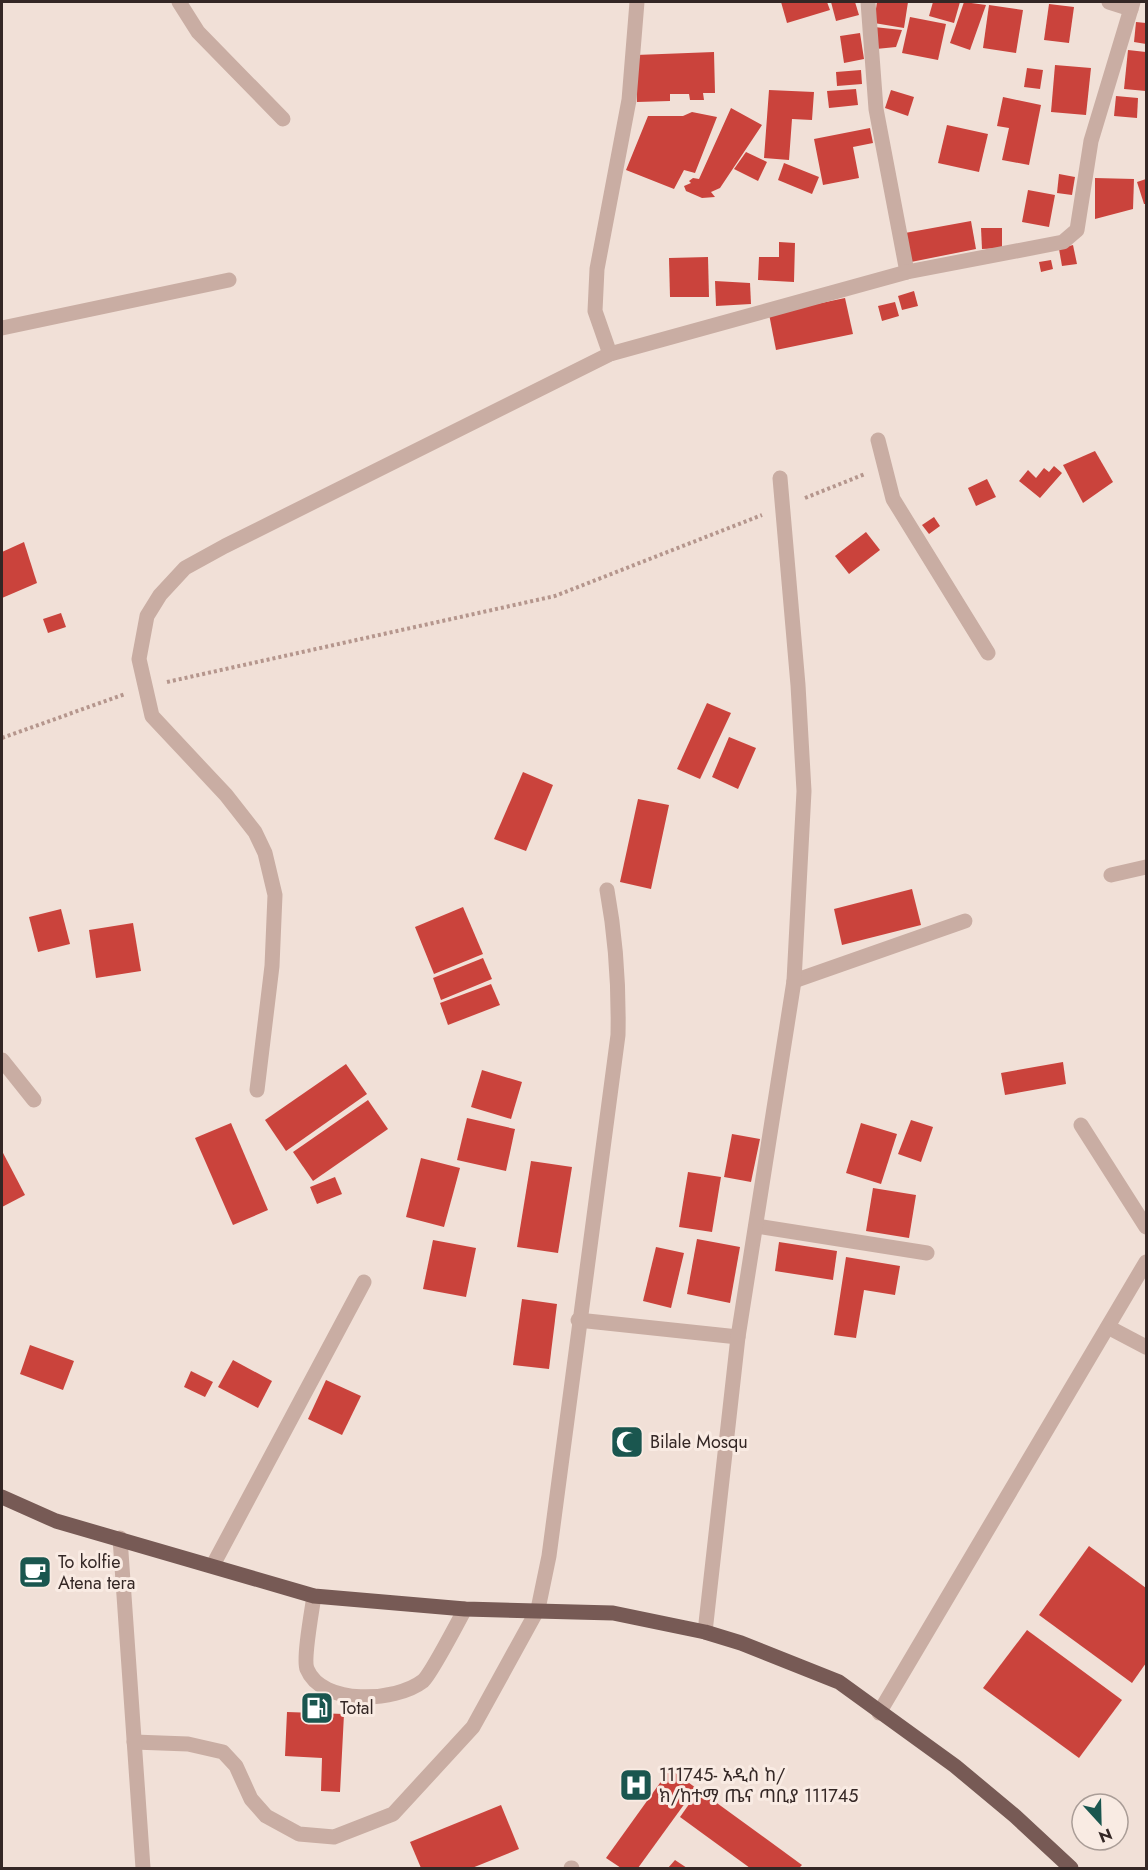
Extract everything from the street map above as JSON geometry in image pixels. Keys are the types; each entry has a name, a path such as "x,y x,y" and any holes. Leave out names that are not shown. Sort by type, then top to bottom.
{"main road":[{"path":"2,1497 56,1521 314,1596 465,1609 538,1609 613,1613 705,1632 839,1682 955,1766 1015,1816 1071,1869"}],"street":[{"path":"179,2 198,32 283,119"},
{"path":"610,354 595,311 597,269 629,100 637,2"},
{"path":"868,2 876,109 907,272"},
{"path":"256,1090 272,966 275,896 265,853 255,832 226,795 152,716 139,659 147,616 160,595 185,568 225,546 610,354 907,272 1063,242 1077,230 1091,141 1132,5 1109,2"},
{"path":"2,328 229,280"},
{"path":"878,440 893,499 988,653"},
{"path":"705,1632 738,1337 794,981 804,791 780,478"},
{"path":"1111,875 1146,867"},
{"path":"134,1742 188,1744 223,1752 236,1766 251,1799 266,1816 299,1834 334,1837 393,1814 473,1727 538,1609 549,1556 618,1035 619,983 616,939 607,890"},
{"path":"794,981 965,921"},
{"path":"2,1060 34,1100"},
{"path":"1081,1125 1146,1227"},
{"path":"756,1226 927,1253"},
{"path":"879,1713 1146,1262"},
{"path":"213,1565 364,1282"},
{"path":"579,1320 738,1337"},
{"path":"1108,1328 1146,1347"},
{"path":"120,1538 143,1869"},
{"path":"314,1596 306,1666 314,1682 336,1694 367,1697 397,1691 423,1680 465,1609"}],"path":[{"path":"2,738 145,687 555,596 885,466"}],"building":[{"path":"781,2 827,2 830,10 787,23"},
{"path":"831,2 855,2 859,15 836,21"},
{"path":"877,2 908,2 904,28 874,23"},
{"path":"933,2 960,2 954,23 929,16"},
{"path":"964,2 986,5 970,50 950,43"},
{"path":"1049,4 1074,7 1069,43 1044,40"},
{"path":"989,5 1023,10 1016,53 983,48"},
{"path":"910,17 946,24 938,60 902,53"},
{"path":"1136,22 1146,23 1146,44 1134,42"},
{"path":"874,27 902,30 896,47 876,49"},
{"path":"860,33 864,59 844,63 840,36"},
{"path":"1128,50 1146,52 1146,91 1124,89"},
{"path":"714,52 715,93 703,93 704,100 690,100 689,94 670,94 670,101 637,102 636,55"},
{"path":"1055,65 1091,68 1086,115 1051,112"},
{"path":"1027,68 1043,70 1040,89 1024,87"},
{"path":"861,70 862,84 837,86 836,72"},
{"path":"856,89 858,105 829,108 827,91"},
{"path":"769,90 814,92 812,120 792,119 789,160 764,158"},
{"path":"891,90 914,97 908,116 885,108"},
{"path":"1116,96 1138,98 1137,118 1114,116"},
{"path":"1003,97 1041,105 1029,165 1002,160 1009,128 997,126"},
{"path":"731,108 762,125 720,188 711,192 715,197 702,198 686,191 684,186 691,183 689,181 693,178 699,179"},
{"path":"692,112 717,117 695,173 684,170 674,189 626,170 648,116 683,116"},
{"path":"947,125 988,134 979,172 938,163"},
{"path":"870,128 873,143 853,147 859,178 823,185 814,139"},
{"path":"746,152 767,162 758,181 734,169"},
{"path":"784,163 819,177 812,194 778,180"},
{"path":"1059,174 1075,177 1072,195 1057,193"},
{"path":"1095,178 1134,179 1133,209 1095,219"},
{"path":"1146,179 1146,204 1144,204 1137,182"},
{"path":"1028,190 1055,195 1049,227 1022,222"},
{"path":"971,221 976,249 911,262 905,233"},
{"path":"981,228 1002,228 1002,248 982,249"},
{"path":"779,242 795,243 794,282 758,280 759,257 779,257"},
{"path":"1073,245 1077,264 1062,266 1059,249"},
{"path":"708,257 709,297 670,297 669,258"},
{"path":"1051,260 1053,269 1041,272 1039,262"},
{"path":"715,281 750,283 751,304 716,306"},
{"path":"914,291 918,306 902,310 898,296"},
{"path":"845,298 853,334 776,350 769,314"},
{"path":"895,302 899,316 882,321 878,306"},
{"path":"1095,451 1113,482 1083,503 1063,465"},
{"path":"1054,466 1062,473 1040,498 1019,481 1028,470 1036,478 1044,468 1049,472"},
{"path":"987,479 996,497 976,506 968,488"},
{"path":"934,517 940,526 929,534 922,525"},
{"path":"866,532 880,550 849,574 835,556"},
{"path":"24,542 37,583 2,598 2,552"},
{"path":"61,613 66,627 48,633 43,619"},
{"path":"707,703 731,713 700,779 677,769"},
{"path":"729,737 756,748 738,789 712,777"},
{"path":"523,772 553,785 526,851 494,839"},
{"path":"638,799 669,805 651,889 620,882"},
{"path":"912,889 921,925 842,945 834,909"},
{"path":"463,907 483,954 434,974 415,927"},
{"path":"61,909 70,944 38,952 29,917"},
{"path":"133,923 141,971 96,978 89,930"},
{"path":"483,958 492,979 441,1000 433,978"},
{"path":"491,984 500,1005 448,1025 440,1003"},
{"path":"1063,1062 1066,1084 1005,1095 1001,1073"},
{"path":"346,1064 367,1094 286,1151 265,1120"},
{"path":"482,1070 522,1082 511,1119 471,1107"},
{"path":"368,1100 388,1129 313,1181 293,1152"},
{"path":"467,1118 515,1129 506,1171 457,1160"},
{"path":"911,1120 933,1127 921,1162 898,1154"},
{"path":"231,1123 268,1210 233,1225 195,1138"},
{"path":"861,1123 897,1134 881,1184 846,1173"},
{"path":"732,1134 760,1139 751,1182 724,1177"},
{"path":"2,1151 25,1195 2,1207"},
{"path":"421,1158 460,1168 444,1227 406,1217"},
{"path":"531,1161 572,1167 558,1253 517,1247"},
{"path":"688,1172 721,1177 712,1232 679,1227"},
{"path":"335,1177 342,1194 317,1204 310,1187"},
{"path":"873,1188 916,1195 909,1238 866,1231"},
{"path":"697,1239 740,1247 730,1303 687,1294"},
{"path":"433,1240 476,1248 466,1297 423,1289"},
{"path":"779,1242 837,1251 833,1280 775,1271"},
{"path":"656,1247 684,1253 671,1308 643,1301"},
{"path":"846,1257 900,1266 895,1295 864,1290 856,1338 834,1335"},
{"path":"522,1299 557,1304 549,1369 513,1365"},
{"path":"30,1345 74,1361 63,1390 20,1374"},
{"path":"233,1360 272,1381 258,1408 218,1387"},
{"path":"191,1371 213,1382 205,1397 184,1387"},
{"path":"326,1380 361,1396 342,1435 308,1419"},
{"path":"1089,1546 1146,1588 1146,1663 1132,1683 1039,1615"},
{"path":"1027,1630 1122,1700 1079,1758 983,1688"},
{"path":"287,1712 344,1714 340,1792 321,1791 322,1758 285,1756"},
{"path":"670,1769 696,1788 638,1868 621,1868 606,1858"},
{"path":"699,1790 802,1865 799,1868 750,1868 680,1817"},
{"path":"501,1805 519,1849 472,1868 421,1868 410,1842"},
{"path":"675,1860 687,1868 668,1868"}],"place":[{"name":"Bilale Mosqu","path":"627,1442"},
{"name":"To kolfie Atena tera","path":"35,1572"},
{"name":"Total","path":"317,1708"},
{"name":"111745- አዲስ ከ/ ክ/ከተማ ጤና ጣቢያ 111745","path":"636,1785"}]}
